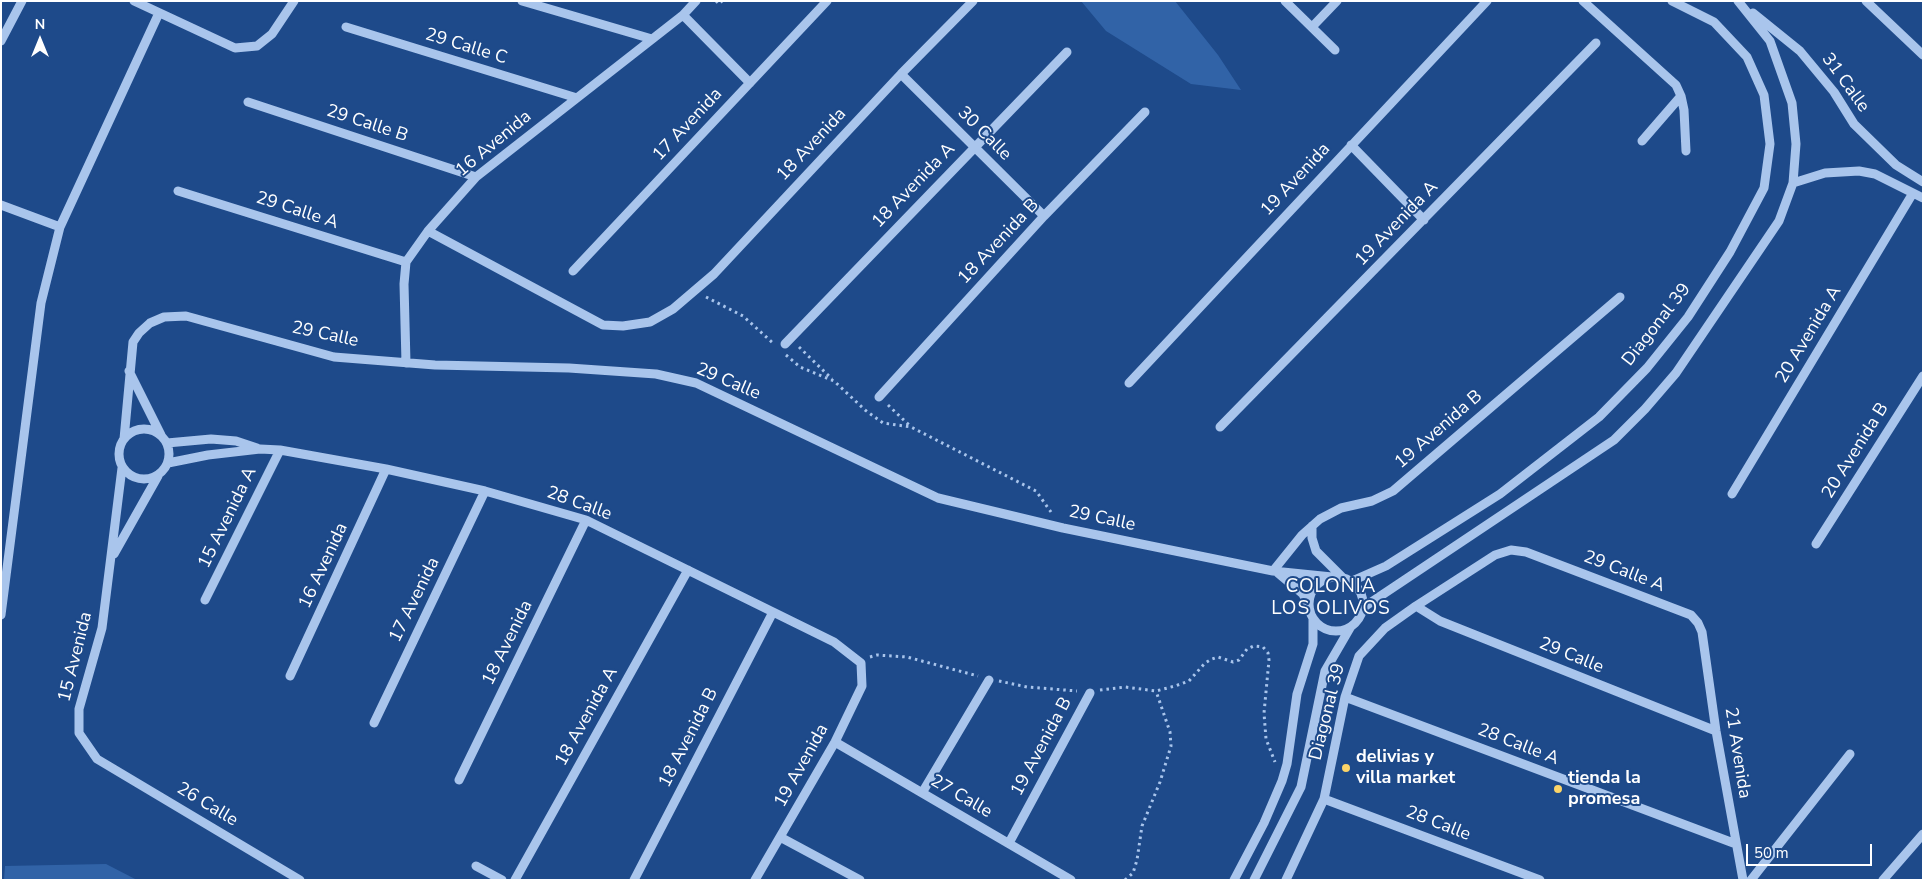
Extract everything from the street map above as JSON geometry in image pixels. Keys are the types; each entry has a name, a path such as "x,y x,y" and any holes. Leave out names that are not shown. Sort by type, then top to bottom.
{"street":[{"path":"1,41 22,1"},
{"path":"134,1 235,48 257,46 272,34 294,1"},
{"path":"522,1 652,39"},
{"name":"16 Avenida","path":"406,262 428,231 476,177 683,15 696,1"},
{"name":"17 Avenida","path":"573,271 828,1"},
{"name":"18 Avenida","path":"428,231 603,325 623,326 650,322 674,309 714,274 901,74 973,1"},
{"path":"1285,1 1335,50"},
{"path":"1312,27 1337,1"},
{"name":"19 Avenida","path":"1129,382 1487,1"},
{"path":"1583,1 1676,85 1681,96 1686,150"},
{"name":"Diagonal 39","path":"1352,581 1386,566 1500,494 1599,417 1653,361 1688,317 1730,252 1764,188 1770,144 1764,95 1747,57 1714,22 1672,1"},
{"path":"1866,1 1923,55"},
{"path":"1364,608 1362,593 1352,581 1342,577 1332,577 1317,584 1309,599 1309,607 1314,619 1321,626 1330,630 1340,631 1350,628 1356,623 1364,608 1614,440 1645,409 1676,373 1779,222 1793,183 1796,144 1792,103 1770,41 1739,2"},
{"name":"31 Calle","path":"1739,2 1800,51 1834,92 1854,124 1896,165 1923,182"},
{"path":"1,615 5,566 41,303 60,226 159,13"},
{"path":"683,15 750,83"},
{"name":"29 Calle C","path":"346,27 577,98"},
{"name":"19 Avenida A","path":"1220,427 1596,43"},
{"name":"18 Avenida A","path":"787,341 1067,52"},
{"name":"30 Calle","path":"901,74 1044,216"},
{"path":"1642,141 1681,96"},
{"name":"29 Calle B","path":"248,102 476,177"},
{"name":"18 Avenida B","path":"879,397 1044,216 1145,112"},
{"path":"1351,145 1424,220"},
{"path":"1793,183 1826,173 1843,171 1875,174 1923,198"},
{"name":"29 Calle A","path":"178,191 406,262"},
{"name":"20 Avenida A","path":"1732,494 1913,194"},
{"path":"1,205 60,226"},
{"path":"406,262 404,284 406,363"},
{"name":"19 Avenida B","path":"1273,571 1312,526 1329,513 1372,501 1393,491 1620,297"},
{"name":"29 Calle","path":"129,371 133,342 139,333 150,323 164,317 186,316 334,357 406,363 569,368 656,374 696,383 938,498 1063,528 1273,571 1332,577"},
{"path":"129,371 169,451 168,463 158,475 149,479 139,479 130,475 122,468 119,453 124,439 129,371"},
{"name":"20 Avenida B","path":"1816,544 1923,376"},
{"path":"124,439 140,429 151,430 164,439"},
{"name":"28 Calle","path":"164,439 236,441 260,449"},
{"name":"28 Calle","path":"168,463 208,455 260,449 280,450 386,469 485,491 586,520 834,642 861,663"},
{"name":"15 Avenida A","path":"205,600 280,450"},
{"name":"15 Avenida","path":"97,759 79,733 79,709 102,628 122,468"},
{"name":"16 Avenida","path":"290,676 386,469"},
{"name":"15 Avenida","path":"112,558 158,475"},
{"name":"17 Avenida","path":"374,723 485,491"},
{"name":"18 Avenida","path":"459,780 586,520"},
{"path":"1312,526 1312,538 1316,551 1342,577"},
{"name":"Diagonal 39","path":"1286,880 1324,799 1345,697 1359,656 1385,628 1495,555 1511,550 1526,552"},
{"name":"29 Calle A","path":"1526,552 1691,615 1698,623 1702,632"},
{"name":"18 Avenida A","path":"515,880 688,570"},
{"name":"29 Calle","path":"1273,571 1286,578 1303,594 1309,607"},
{"name":"29 Calle","path":"1416,606 1440,621 1716,731"},
{"name":"18 Avenida B","path":"634,880 773,612"},
{"name":"Diagonal 39","path":"1234,880 1264,823 1282,781 1287,764 1297,694 1313,644 1314,619"},
{"name":"Diagonal 39","path":"1254,880 1301,787 1325,671 1350,628"},
{"name":"21 Avenida","path":"1702,632 1716,731 1743,880"},
{"name":"19 Avenida","path":"755,880 835,742 862,686 861,663"},
{"path":"922,793 989,680"},
{"name":"19 Avenida B","path":"1009,843 1090,693"},
{"name":"28 Calle A","path":"1345,697 1736,844"},
{"name":"27 Calle","path":"835,742 1071,880"},
{"path":"1751,880 1850,754"},
{"name":"26 Calle","path":"97,759 300,880"},
{"name":"28 Calle","path":"1324,799 1540,880"},
{"path":"1883,880 1923,834"},
{"path":"780,837 860,880"},
{"path":"476,866 502,880"}],"path":[{"path":"787,341 834,381"},
{"path":"879,397 911,427"},
{"path":"861,663 877,655 908,656 989,680 1027,687 1090,693 1125,687 1156,691 1189,681 1204,663 1212,658 1218,657 1233,662 1239,660 1247,649 1254,646 1263,647 1268,653 1269,660 1264,713 1266,739 1282,781"},
{"path":"1125,880 1133,873 1142,826 1160,782 1171,746 1170,732 1156,691"}],"shaded area":[{"path":"1081,1 1175,1 1218,55 1241,90 1191,84 1106,31"},
{"path":"106,864 137,880 4,880 5,866"}],"place":[{"name":"delivias y villa market","path":"1346,768"},
{"name":"tienda la promesa","path":"1558,789"}],"district":[{"name":"COLONIA LOS OLIVOS","path":"1331,598"}]}
